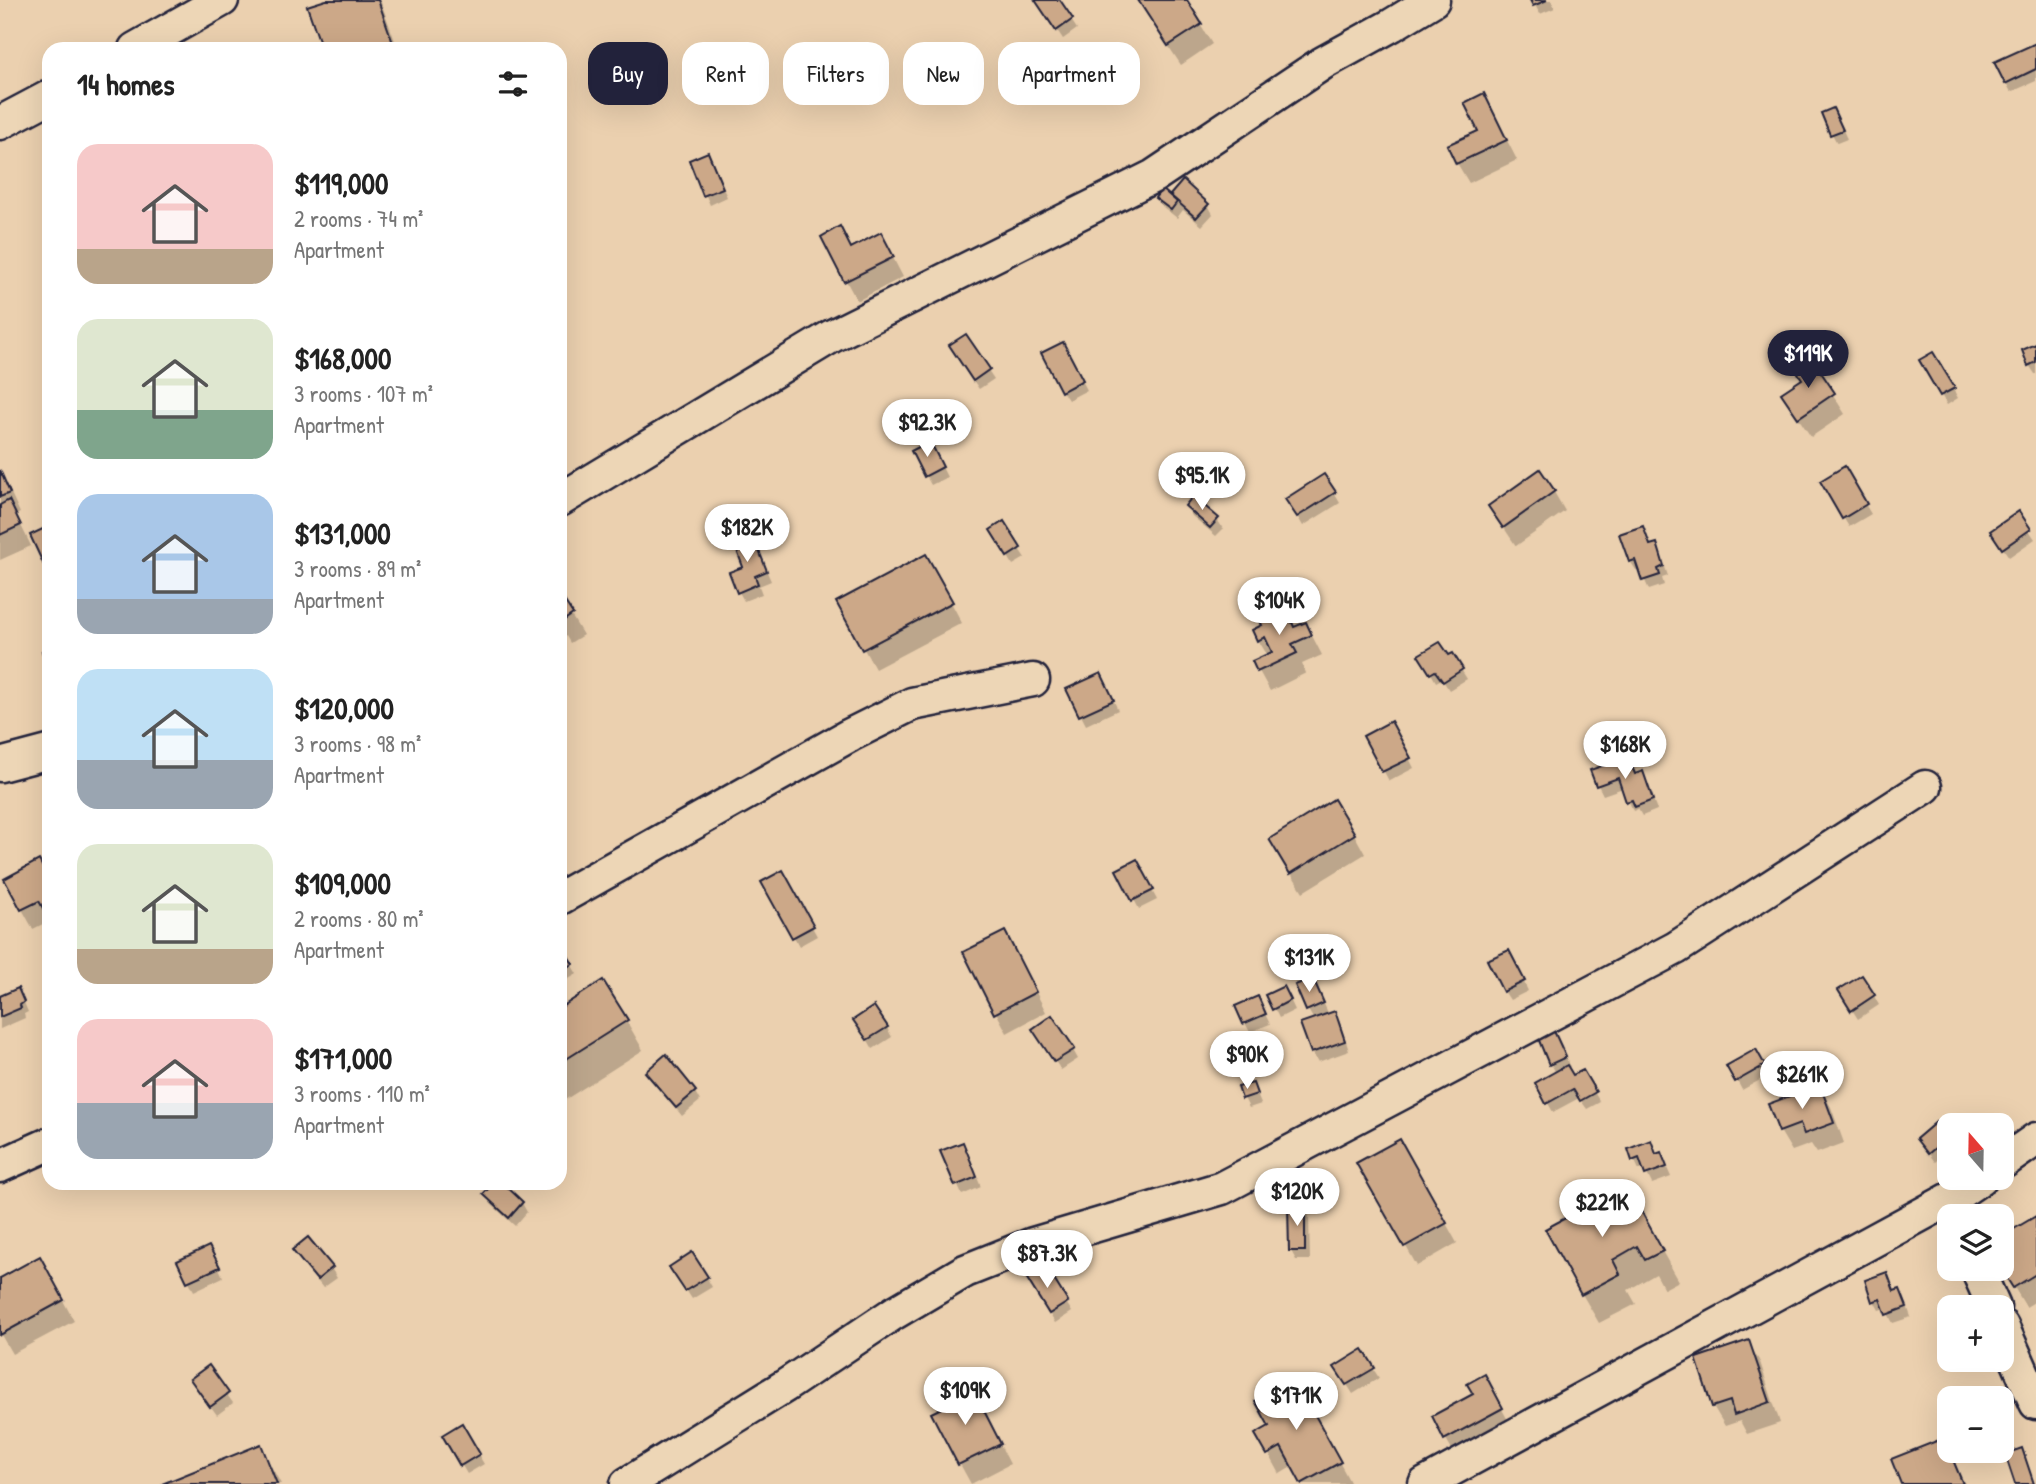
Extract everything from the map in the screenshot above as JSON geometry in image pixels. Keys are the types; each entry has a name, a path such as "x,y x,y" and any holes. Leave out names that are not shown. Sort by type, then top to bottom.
{"street":[{"path":"147,42 222,0"},
{"path":"567,496 832,336 1154,176 1323,62 1433,0"},
{"path":"0,123 42,101"},
{"path":"567,894 808,758 912,704 1033,680"},
{"path":"0,765 42,754"},
{"path":"627,1484 785,1386 894,1313 965,1271 1033,1244 1222,1188 1676,948 1925,787"},
{"path":"2014,1155 2036,1139"},
{"path":"0,1166 42,1147"},
{"path":"1957,1204 1970,1190"},
{"path":"1425,1484 1937,1216"},
{"path":"2014,1353 2036,1403"}],"building":[{"path":"326,0 378,0 393,42 320,42 307,6"},
{"path":"1035,0 1060,0 1073,19 1056,31"},
{"path":"1138,0 1187,0 1202,24 1168,46"},
{"path":"1530,0 1547,0 1533,6"},
{"path":"2036,43 2036,69 2005,84 1994,62"},
{"path":"1484,93 1507,140 1456,164 1447,145 1478,131 1464,103"},
{"path":"1833,108 1843,130 1830,135 1821,113"},
{"path":"708,152 723,188 703,196 689,160"},
{"path":"1183,180 1209,204 1196,218 1170,195"},
{"path":"1162,189 1177,202 1171,210 1155,198"},
{"path":"840,226 851,248 881,232 894,257 844,282 821,237"},
{"path":"966,334 990,369 973,381 949,345"},
{"path":"1063,342 1083,380 1061,392 1041,353"},
{"path":"2036,344 2036,362 2028,366 2022,350"},
{"path":"1933,352 1955,388 1940,396 1919,360"},
{"path":"1812,359 1835,393 1798,418 1781,393 1802,379 1796,370"},
{"path":"930,441 943,467 924,477 911,451"},
{"path":"1845,466 1867,504 1842,519 1820,481"},
{"path":"1540,469 1555,491 1503,528 1488,506"},
{"path":"0,470 10,493 0,497"},
{"path":"1324,474 1336,492 1297,517 1285,499"},
{"path":"1193,496 1219,518 1210,528 1185,506"},
{"path":"9,500 21,525 0,535 0,505"},
{"path":"2019,511 2031,529 2002,549 1990,531"},
{"path":"1004,521 1021,548 1007,557 990,530"},
{"path":"1643,526 1650,545 1657,543 1664,566 1658,569 1660,575 1642,581 1635,560 1629,562 1619,534"},
{"path":"42,529 42,561 30,535"},
{"path":"752,533 767,571 755,576 758,584 737,593 729,572 743,567 733,540"},
{"path":"926,554 953,602 862,650 836,602"},
{"path":"567,605 573,614 567,618"},
{"path":"1285,606 1294,627 1306,622 1312,635 1292,644 1297,653 1257,672 1252,661 1272,652 1265,637 1257,641 1252,630 1262,625 1259,619"},
{"path":"1440,642 1449,655 1453,653 1463,669 1443,682 1435,671 1430,674 1418,655"},
{"path":"1101,673 1114,700 1079,716 1066,689"},
{"path":"1391,721 1411,758 1382,772 1363,736"},
{"path":"1628,757 1635,774 1643,771 1653,800 1635,807 1632,800 1626,802 1618,778 1596,786 1590,770"},
{"path":"1334,799 1355,834 1290,874 1269,839"},
{"path":"1137,859 1154,890 1132,901 1116,870"},
{"path":"39,860 42,866 42,906 39,901 21,910 4,879"},
{"path":"783,870 814,926 792,938 761,882"},
{"path":"1005,931 1036,992 994,1014 963,952"},
{"path":"1298,940 1309,965 1289,973 1279,947"},
{"path":"1509,950 1525,981 1503,992 1487,960"},
{"path":"567,954 573,964 567,968"},
{"path":"1862,975 1875,995 1851,1011 1838,990"},
{"path":"1313,978 1324,1003 1306,1011 1295,985"},
{"path":"603,980 628,1020 567,1059 567,1003"},
{"path":"1284,986 1291,1000 1272,1010 1265,995"},
{"path":"18,988 24,1002 20,1005 21,1008 0,1017 0,996"},
{"path":"1258,996 1266,1014 1243,1024 1235,1006"},
{"path":"874,1006 888,1027 867,1040 853,1020"},
{"path":"1335,1011 1345,1041 1311,1053 1300,1023"},
{"path":"1052,1015 1075,1049 1054,1062 1032,1029"},
{"path":"1554,1031 1566,1057 1549,1065 1538,1038"},
{"path":"1756,1049 1765,1065 1735,1082 1726,1066"},
{"path":"666,1054 696,1091 676,1108 645,1072"},
{"path":"1567,1065 1573,1075 1583,1070 1596,1092 1580,1101 1573,1089 1546,1104 1535,1083"},
{"path":"1253,1083 1257,1094 1242,1099 1238,1087"},
{"path":"1820,1085 1834,1123 1804,1134 1800,1124 1779,1132 1768,1104"},
{"path":"1937,1123 1937,1146 1928,1154 1916,1139"},
{"path":"1400,1139 1447,1223 1404,1247 1356,1163"},
{"path":"1651,1140 1656,1154 1661,1152 1667,1167 1645,1175 1639,1158 1632,1161 1628,1149"},
{"path":"963,1142 977,1177 955,1186 940,1151"},
{"path":"1627,1185 1663,1251 1645,1260 1637,1246 1613,1260 1620,1274 1581,1295 1545,1229"},
{"path":"487,1190 510,1190 523,1202 509,1218 483,1194"},
{"path":"1288,1205 1305,1205 1305,1251 1289,1251"},
{"path":"2036,1216 2036,1274 2013,1288 2009,1281 2014,1281 2014,1229"},
{"path":"308,1237 333,1267 317,1280 292,1250"},
{"path":"209,1246 220,1267 187,1282 177,1261"},
{"path":"692,1252 708,1277 685,1291 669,1267"},
{"path":"40,1256 64,1300 0,1335 0,1278"},
{"path":"1045,1265 1068,1302 1049,1314 1026,1277"},
{"path":"1887,1272 1894,1291 1900,1289 1907,1307 1886,1315 1880,1299 1872,1302 1865,1280"},
{"path":"1749,1340 1770,1402 1734,1415 1730,1401 1712,1407 1696,1358"},
{"path":"1363,1349 1375,1368 1346,1385 1334,1367"},
{"path":"209,1365 229,1393 210,1407 190,1379"},
{"path":"1485,1374 1503,1408 1444,1440 1432,1416 1473,1394 1467,1384"},
{"path":"1295,1379 1341,1462 1301,1484 1281,1447 1267,1455 1255,1434 1269,1426 1255,1401"},
{"path":"962,1385 972,1405 979,1401 1001,1444 958,1465 931,1413 950,1404 945,1394"},
{"path":"462,1423 480,1454 460,1466 442,1435"},
{"path":"1937,1441 1937,1463 1954,1463 1963,1484 1901,1484 1891,1459"},
{"path":"261,1444 277,1484 162,1484"},
{"path":"2022,1448 2034,1484 2015,1484 2008,1463 2014,1463 2014,1451"}]}
